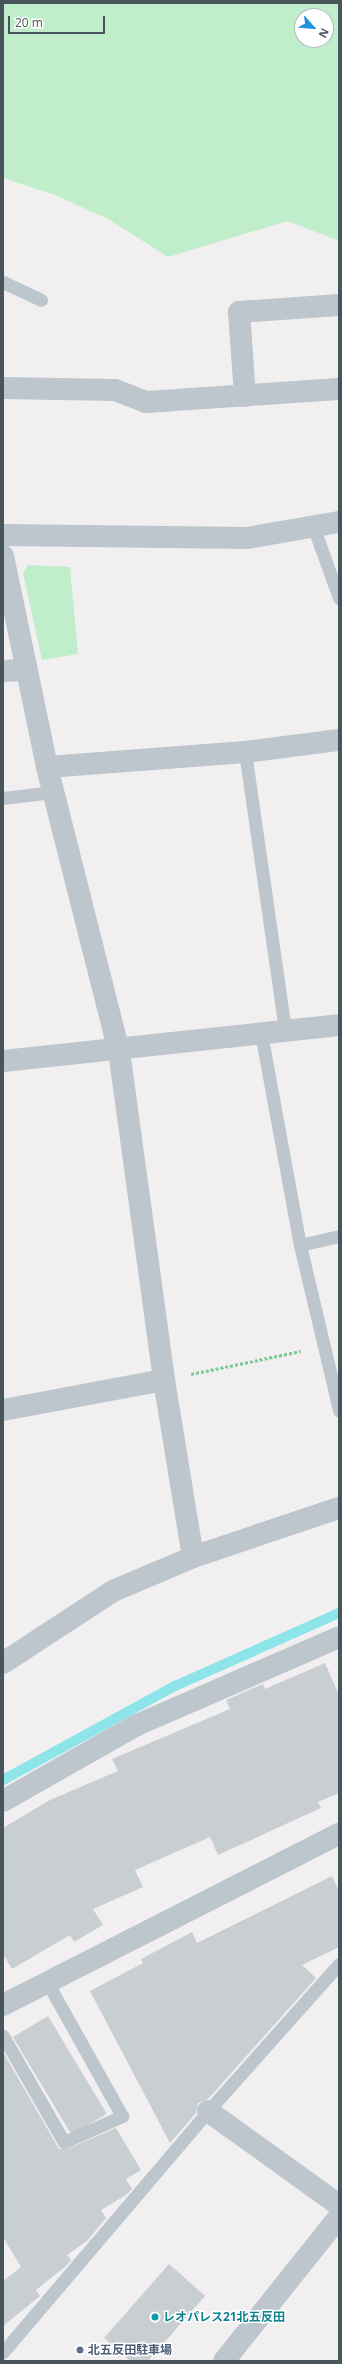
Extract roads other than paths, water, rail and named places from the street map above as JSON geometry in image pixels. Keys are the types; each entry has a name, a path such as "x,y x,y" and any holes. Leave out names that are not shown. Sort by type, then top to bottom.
{"street":[{"path":"245,396 239,312 339,305"},
{"path":"3,388 115,390 147,402 339,389"},
{"path":"3,535 247,538 339,522"},
{"path":"3,556 25,670 47,767 119,1050 164,1380 193,1557"},
{"path":"3,671 25,670"},
{"path":"47,767 245,752 339,740"},
{"path":"3,1061 119,1050 339,1025"},
{"path":"3,1410 164,1380"},
{"path":"3,1663 114,1591 193,1557 339,1508"},
{"path":"3,1801 137,1724 339,1636"},
{"path":"3,2005 339,1834"},
{"path":"208,2111 339,2205"},
{"path":"224,2361 339,2217"}],"lane":[{"path":"3,282 41,300"},
{"path":"313,526 339,598"},
{"path":"245,752 285,1030"},
{"path":"3,798 53,792"},
{"path":"261,1033 300,1246 339,1410"},
{"path":"300,1246 339,1236"},
{"path":"3,2352 208,2111 339,1964"},
{"path":"3,2036 64,2142 122,2116 47,1982"}],"waterway":[{"path":"3,1780 175,1686 339,1613"}],"place":[{"name":"レオパレス21北五反田","path":"155,2317"},
{"name":"北五反田駐車場","path":"80,2350"}]}
